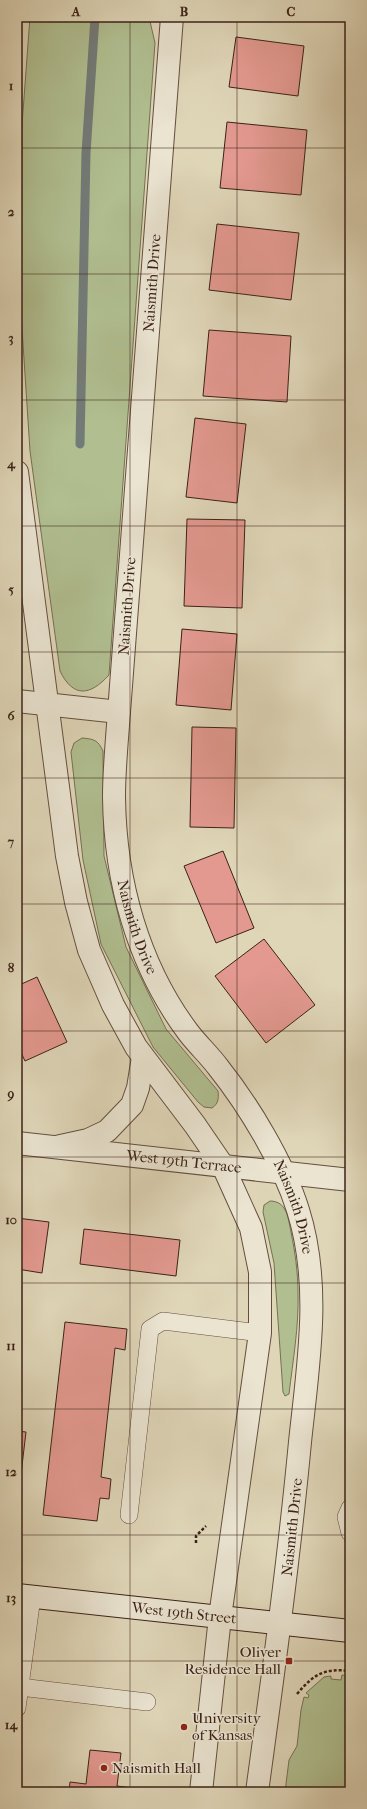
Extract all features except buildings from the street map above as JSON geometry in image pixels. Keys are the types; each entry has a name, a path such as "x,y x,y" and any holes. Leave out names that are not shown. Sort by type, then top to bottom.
{"street":[{"name":"Naismith Drive","path":"172,17 119,712 114,798 118,859 127,904 136,935 152,974 189,1033 219,1068 255,1120 283,1172 298,1210 306,1240 311,1268 312,1303 290,1546 281,1624 257,1792"},
{"path":"17,472 48,704 64,840 76,902 89,950 113,1005 136,1047 196,1125 223,1166 251,1228 260,1272 260,1333 220,1617 201,1792"},
{"path":"17,701 119,712"},
{"path":"56,1147 88,1140 107,1131 132,1105 138,1088 143,1057"},
{"name":"West 19th Terrace","path":"17,1143 350,1180"},
{"name":"West 19th Street","path":"24,1596 350,1631"}],"lane":[{"path":"130,1514 150,1329 163,1321 260,1333"},
{"path":"350,1508 346,1517 350,1533"},
{"path":"17,1708 20,1687 24,1596"},
{"path":"20,1687 147,1702"}],"path":[{"path":"295,1696 307,1682 319,1674 334,1669 350,1671"}],"green space":[{"path":"30,17 149,17 155,43 109,675 95,687 82,691 76,690 70,686 60,671 30,451 21,313 22,125"},
{"path":"82,738 95,741 99,744 103,751 104,856 126,947 166,1029 218,1091 218,1101 212,1108 204,1107 198,1102 153,1047 101,944 83,860 71,752 74,743"},
{"path":"270,1201 280,1204 286,1211 296,1262 298,1318 289,1394 285,1396 283,1392 274,1263 263,1212 264,1205"},
{"path":"342,1675 350,1676 350,1792 285,1792 289,1760 297,1746 304,1697 308,1698 309,1695 306,1693 324,1677 331,1676 331,1679 341,1680"}],"waterway":[{"path":"80,444 86,153 95,17"}],"place":[{"name":"Oliver Residence Hall","path":"289,1661"},
{"name":"University of Kansas","path":"184,1727"},
{"name":"Naismith Hall","path":"104,1768"}]}
